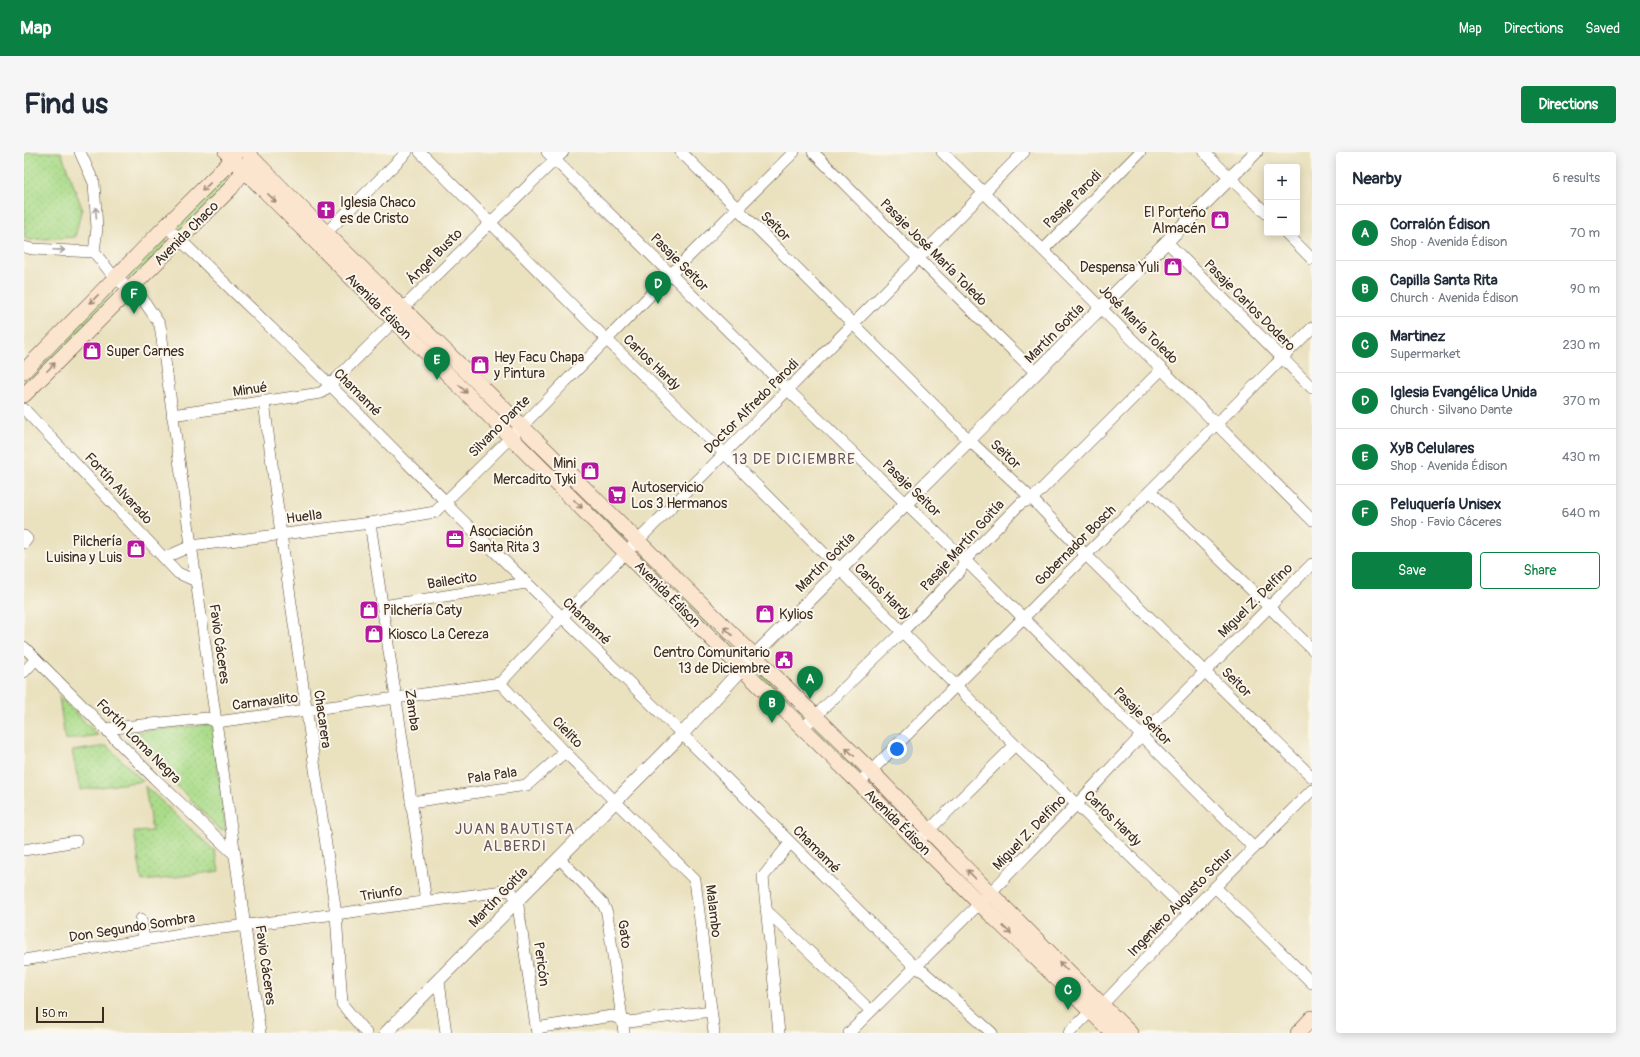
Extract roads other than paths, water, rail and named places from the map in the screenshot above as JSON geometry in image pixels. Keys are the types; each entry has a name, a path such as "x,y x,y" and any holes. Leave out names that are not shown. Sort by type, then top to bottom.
{"main road":[{"name":"Avenida Édison","path":"232,154 251,158 394,321 637,541 929,830 984,898"},
{"name":"Avenida Chaco","path":"24,371 166,226 232,154"},
{"name":"Avenida Chaco","path":"24,395 179,238 231,188 251,158"},
{"name":"Avenida Édison","path":"321,238 403,308 626,552 743,670 860,782 918,842 984,898 1096,1008 1130,1033"},
{"name":"Avenida Édison","path":"1096,1008 1113,1033"},
{"path":"1298,1033 1312,1018"}],"street":[{"path":"24,247 32,250 94,252 97,228 94,183 80,152"},
{"path":"321,238 407,152"},
{"name":"Carlos Hardy","path":"420,152 606,339 725,454 1015,744 1189,913"},
{"name":"Pasaje Seitor","path":"547,152 559,156 671,274 788,390 965,560 1022,619 1254,848"},
{"name":"Seitor","path":"681,152 855,324 969,440 1032,499 1086,556 1312,777"},
{"name":"Silvano Dante","path":"445,501 794,152"},
{"name":"Pasaje José María Toledo","path":"813,152 918,259 1036,373"},
{"name":"José María Toledo","path":"942,152 1043,250 1312,520"},
{"name":"Doctor Alfredo Parodi","path":"500,683 626,552 855,324 1024,152"},
{"name":"Pasaje Parodi","path":"1043,250 1140,152"},
{"path":"1204,152 1264,211"},
{"name":"Martín Goitía","path":"386,1033 439,982 517,899 682,734 743,670 753,657 1256,152"},
{"name":"Ángel Busto","path":"330,386 394,321 403,308 559,156"},
{"name":"Chamamé","path":"166,226 330,386 526,583 682,734 915,967 924,972 992,1033"},
{"path":"1289,236 1312,259"},
{"name":"Pasaje Carlos Dodero","path":"1167,242 1312,388"},
{"name":"Favio Cáceres","path":"94,252 115,278 142,298 160,325 260,1033"},
{"name":"Gobernador Bosch","path":"860,782 1312,328"},
{"name":"Pasaje Martín Goitía","path":"803,728 902,632 960,571 965,560 1020,504 1032,499 1162,369"},
{"name":"Minué","path":"172,415 321,393 330,386"},
{"name":"Chacarera","path":"264,402 336,914 342,1004 366,1033"},
{"name":"Fortín Alvarado","path":"24,409 178,574 196,581"},
{"path":"1150,491 1312,649"},
{"name":"Huella","path":"164,558 191,546 370,523 435,512 445,501"},
{"name":"Zamba","path":"370,523 426,901"},
{"name":"Miguel Z. Delfino","path":"849,1033 1077,804 1141,736 1312,564"},
{"name":"Bailecito","path":"382,606 526,583"},
{"name":"Fortín Loma Negra","path":"24,647 105,729 235,855"},
{"path":"24,672 36,659"},
{"name":"Carnavalito","path":"105,729 208,718 216,722 500,683"},
{"name":"Cielito","path":"500,683 615,802"},
{"path":"918,842 1015,744"},
{"name":"Pala Pala","path":"411,802 527,785 566,752"},
{"name":"Ingeniero Augusto Schur","path":"1069,1033 1096,1008 1312,790"},
{"name":"Malambo","path":"615,802 695,880 714,1033"},
{"path":"24,850 76,841"},
{"path":"779,1033 763,877 790,843"},
{"name":"Gato","path":"559,858 603,904 607,912 624,1033"},
{"path":"1215,887 1312,983"},
{"name":"Triunfo","path":"245,926 510,890 517,899"},
{"name":"Pericón","path":"517,899 537,1030"},
{"path":"766,910 871,1011"},
{"path":"141,919 144,940"},
{"name":"Don Segundo Sombra","path":"24,960 144,940 245,926"},
{"path":"439,982 446,1033"},
{"path":"537,1030 612,1016 629,1022 711,1011"}],"place":[{"name":"Iglesia Chaco es de Cristo","path":"326,210"},
{"name":"El Porteño Almacén","path":"1220,220"},
{"name":"Despensa Yuli","path":"1173,267"},
{"name":"Iglesia Evangélica Unida","path":"658,304"},
{"name":"Peluquería Unisex","path":"134,314"},
{"name":"Super Carnes","path":"92,351"},
{"name":"Hey Facu Chapa y Pintura","path":"480,365"},
{"name":"XyB Celulares","path":"437,380"},
{"name":"Mini Mercadito Tyki","path":"590,471"},
{"name":"Autoservicio Los 3 Hermanos","path":"617,495"},
{"name":"Asociación Santa Rita 3","path":"455,539"},
{"name":"Pilchería Luisina y Luis","path":"136,549"},
{"name":"Pilchería Caty","path":"369,610"},
{"name":"Kylios","path":"765,614"},
{"name":"Kiosco La Cereza","path":"374,634"},
{"name":"Centro Comunitario 13 de Diciembre","path":"784,660"},
{"name":"Corralón Édison","path":"810,699"},
{"name":"Capilla Santa Rita","path":"772,723"},
{"name":"Martinez","path":"1068,1010"}],"district":[{"name":"13 DE DICIEMBRE","path":"794,459"},
{"name":"JUAN BAUTISTA ALBERDI","path":"515,838"}]}
